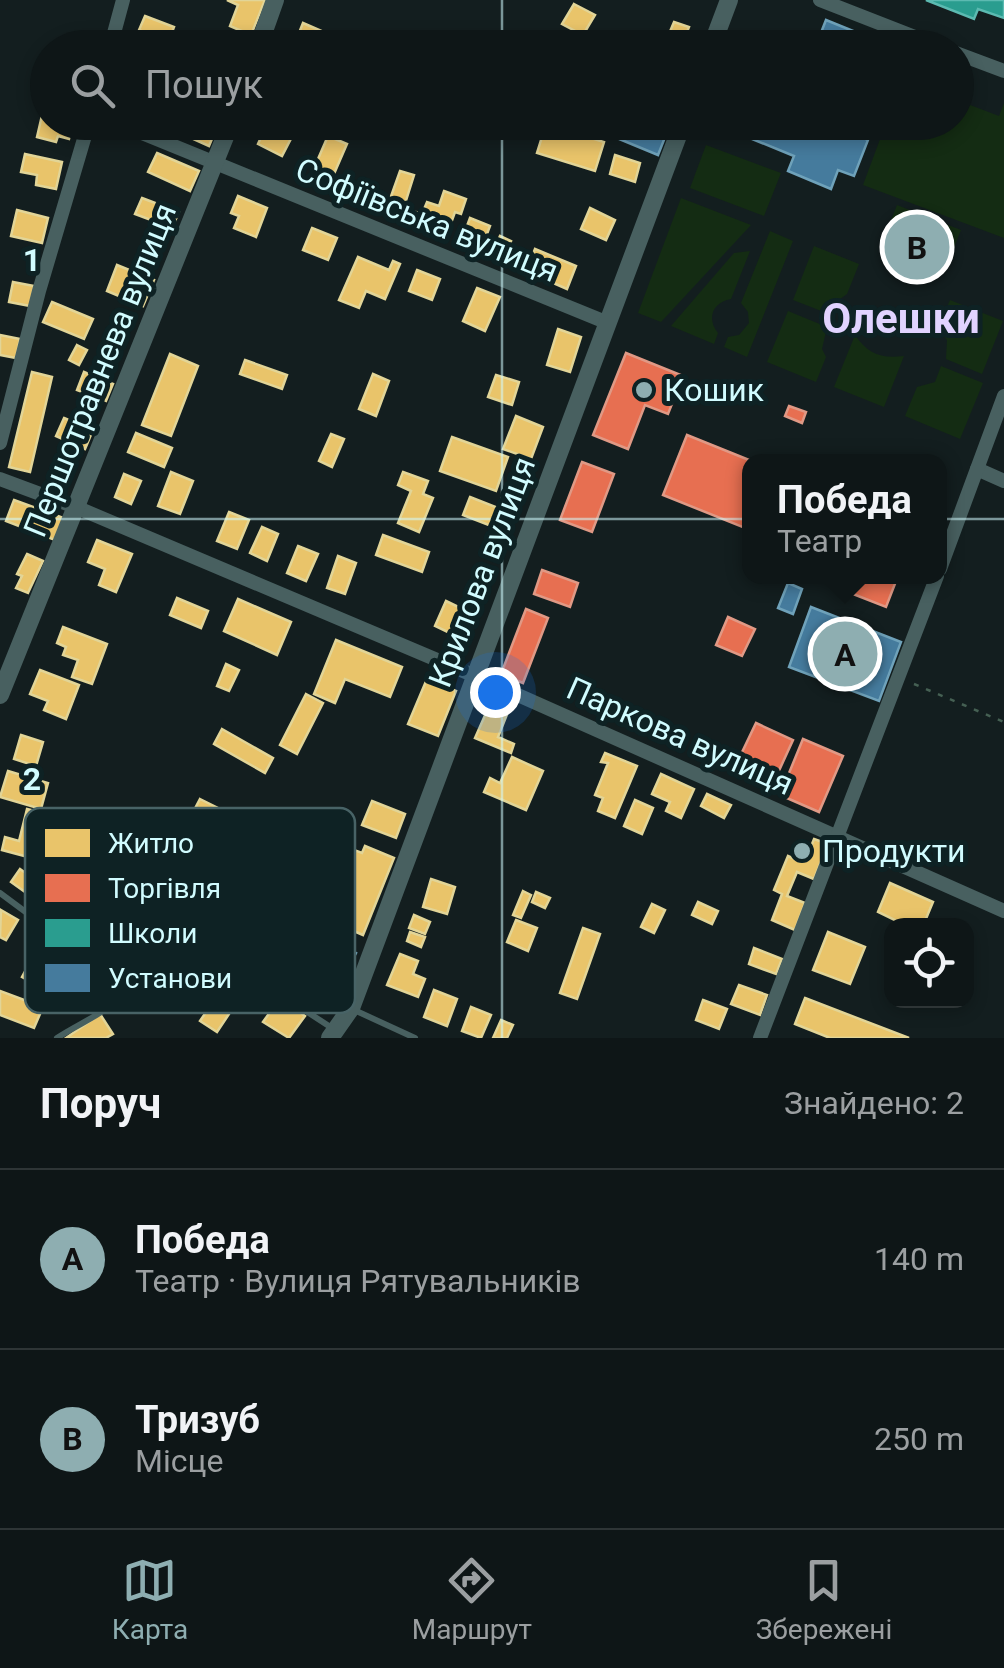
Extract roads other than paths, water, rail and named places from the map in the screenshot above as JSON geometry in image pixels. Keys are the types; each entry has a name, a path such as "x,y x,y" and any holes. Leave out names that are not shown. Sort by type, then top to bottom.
{"street":[{"path":"115,30 123,0"},
{"path":"264,30 275,0"},
{"path":"718,30 729,0"},
{"path":"820,0 897,30"},
{"path":"974,60 1004,71"},
{"path":"0,443 84,140"},
{"name":"Софіївська вулиця","path":"157,140 608,323"},
{"name":"Першотравнева вулиця","path":"0,695 224,140"},
{"name":"Крилова вулиця","path":"355,997 676,140"},
{"path":"947,551 1004,396"},
{"path":"978,469 1004,481"},
{"name":"Паркова вулиця","path":"0,479 78,508 475,676 1004,911"},
{"path":"760,1038 934,584"},
{"name":"Крилова вулиця","path":"333,1034 348,1013"}],"lane":[{"path":"0,893 25,912"},
{"path":"355,1010 414,1038"},
{"path":"57,1038 97,1013"},
{"path":"303,1013 333,1034"}],"place":[{"name":"Тризуб","path":"917,247"},
{"name":"Кошик","path":"644,390"},
{"name":"Победа","path":"845,654"},
{"name":"Продукти","path":"802,851"}],"district":[{"name":"Олешки","path":"901,318"}]}
